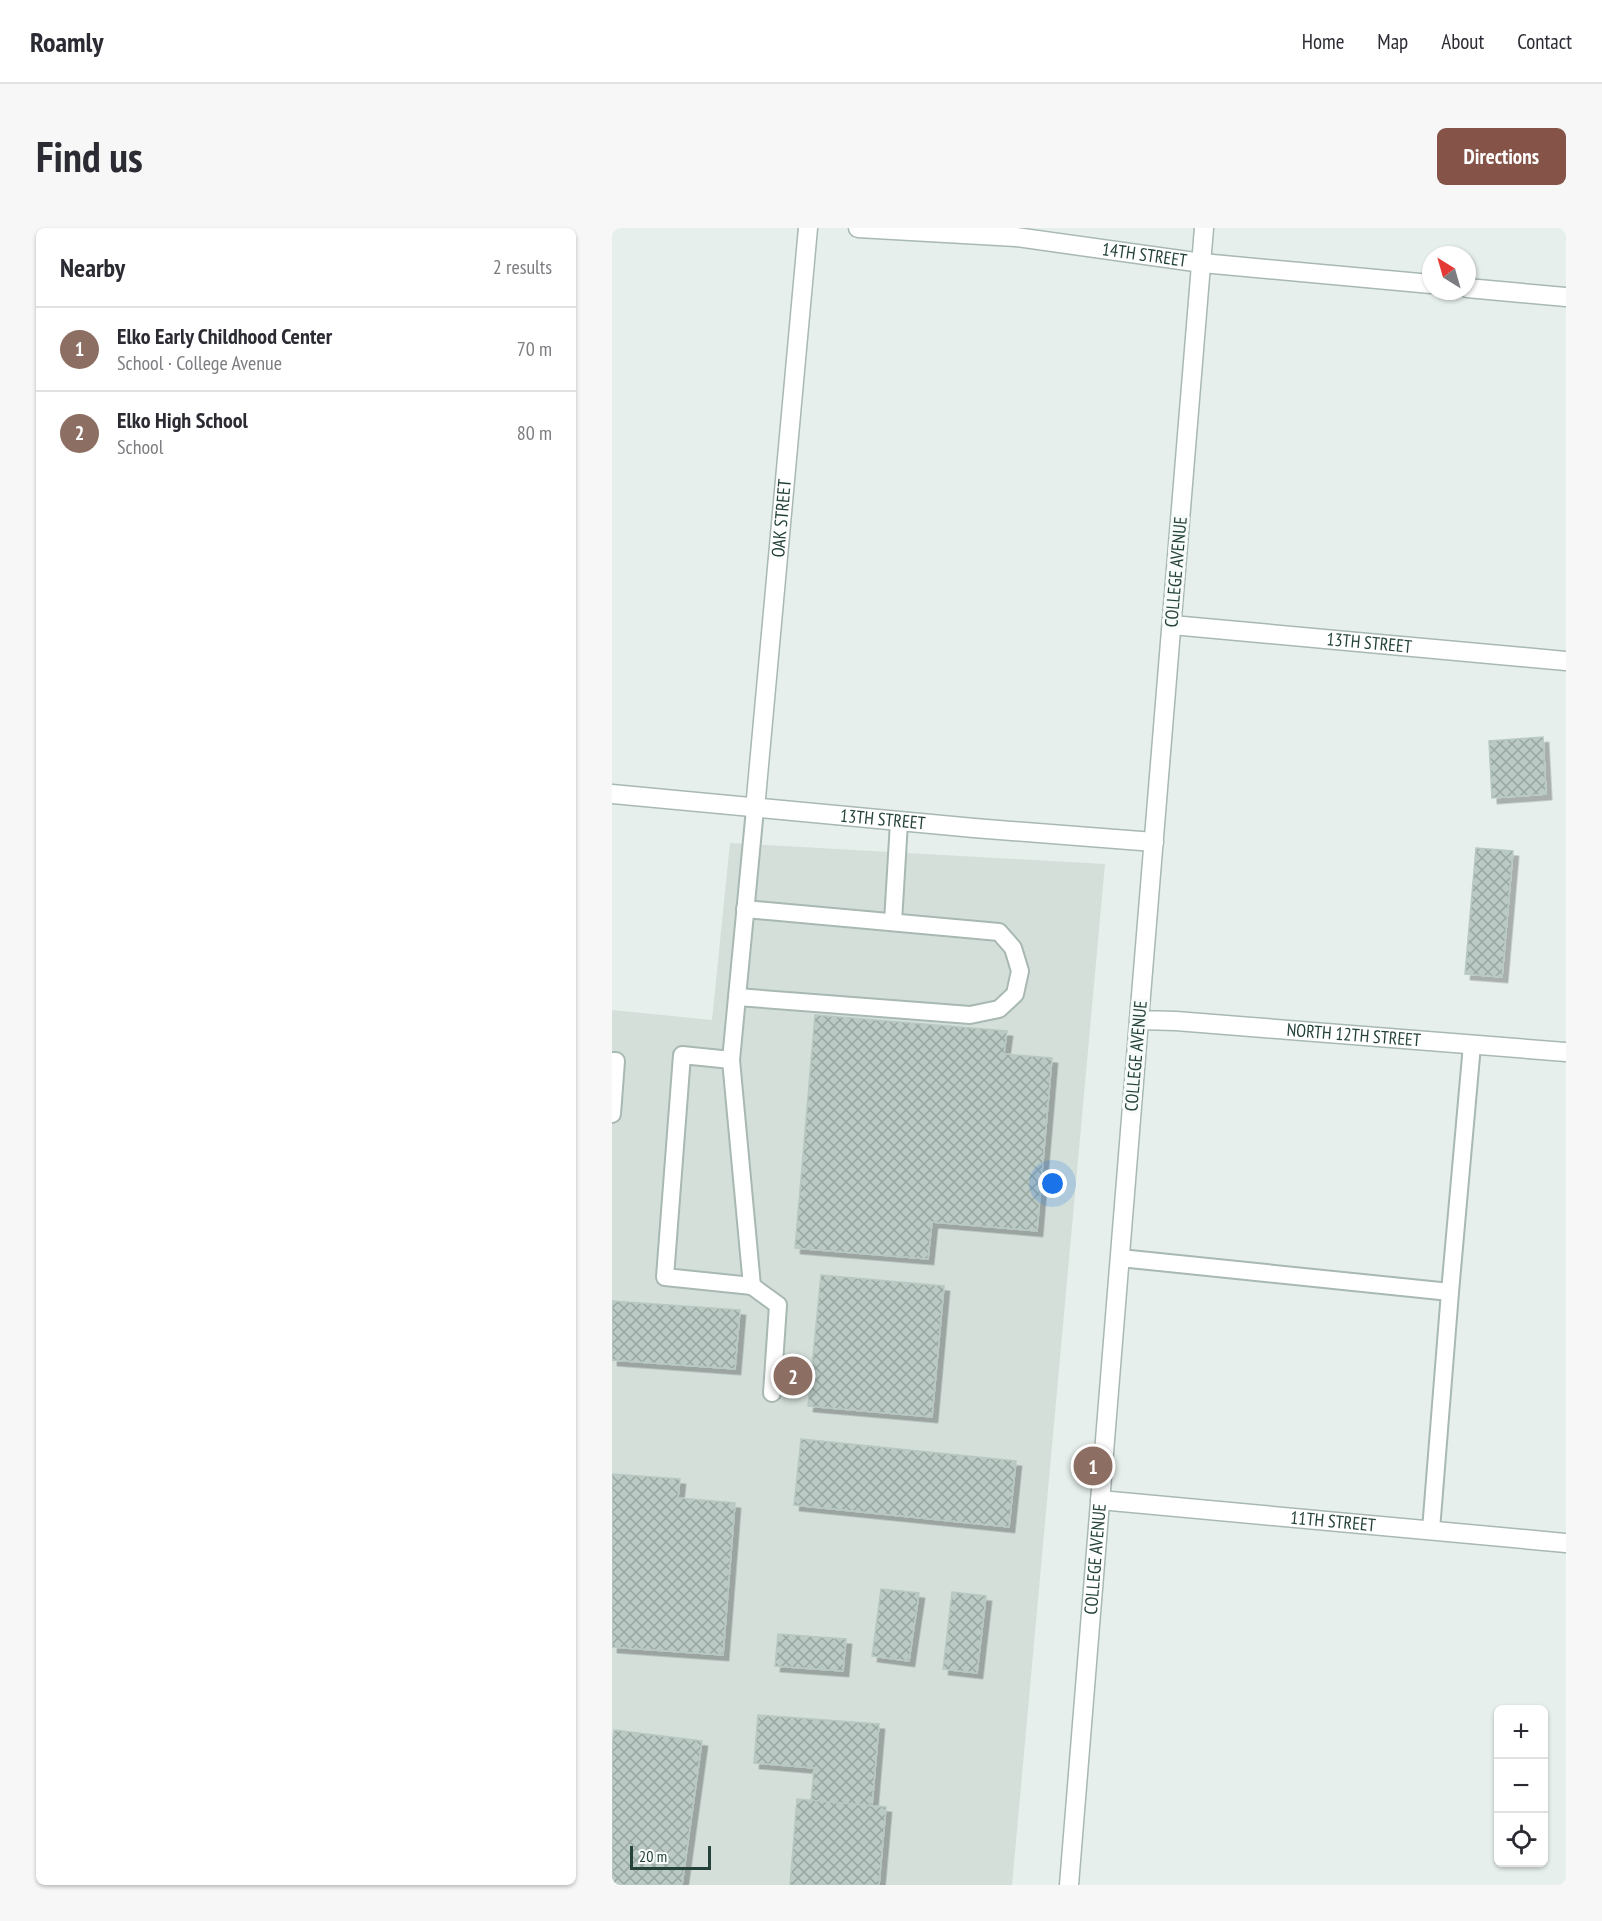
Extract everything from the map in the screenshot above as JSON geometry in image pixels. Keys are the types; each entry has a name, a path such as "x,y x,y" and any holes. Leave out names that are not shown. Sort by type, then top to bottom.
{"street":[{"name":"OAK STREET","path":"755,809 808,228"},
{"name":"14TH STREET","path":"858,228 1016,237 1202,263 1422,283"},
{"name":"COLLEGE AVENUE","path":"1069,1885 1204,228"},
{"path":"1476,289 1566,297"},
{"name":"13TH STREET","path":"1172,625 1566,661"},
{"name":"13TH STREET","path":"612,794 899,822 1154,842"},
{"name":"NORTH 12TH STREET","path":"1139,1020 1566,1052"},
{"name":"11TH STREET","path":"1100,1500 1566,1543"}],"lane":[{"path":"752,1286 731,1060 755,809"},
{"path":"893,922 899,822"},
{"path":"737,997 970,1015 999,1009 1015,994 1020,971 1013,948 999,932 745,909"},
{"path":"1431,1530 1472,1044"},
{"path":"731,1060 682,1056 665,1277 752,1286 778,1305 772,1393"},
{"path":"612,1061 616,1061 612,1114"},
{"path":"1120,1258 1450,1292"}],"shaded area":[{"path":"730,843 1105,864 1012,1885 612,1885 612,1010 712,1020"}],"building":[{"path":"1543,737 1546,794 1492,798 1489,741"},
{"path":"1476,848 1513,851 1502,977 1465,974"},
{"path":"815,1015 1007,1031 1004,1054 1052,1058 1037,1231 932,1222 928,1259 795,1248"},
{"path":"821,1275 944,1286 932,1417 808,1406"},
{"path":"612,1301 740,1310 735,1369 612,1360"},
{"path":"801,1439 1016,1461 1009,1527 794,1505"},
{"path":"612,1474 680,1479 678,1498 735,1503 723,1655 612,1647"},
{"path":"881,1589 919,1593 909,1661 872,1656"},
{"path":"952,1592 986,1596 977,1673 943,1669"},
{"path":"778,1634 846,1639 843,1671 775,1666"},
{"path":"758,1715 879,1724 872,1806 811,1801 814,1768 754,1763"},
{"path":"614,1730 702,1741 682,1885 612,1885 612,1744"},
{"path":"797,1799 886,1807 879,1885 790,1885"}],"place":[{"name":"Elko High School","path":"793,1376"},
{"name":"Elko Early Childhood Center","path":"1093,1466"}]}
